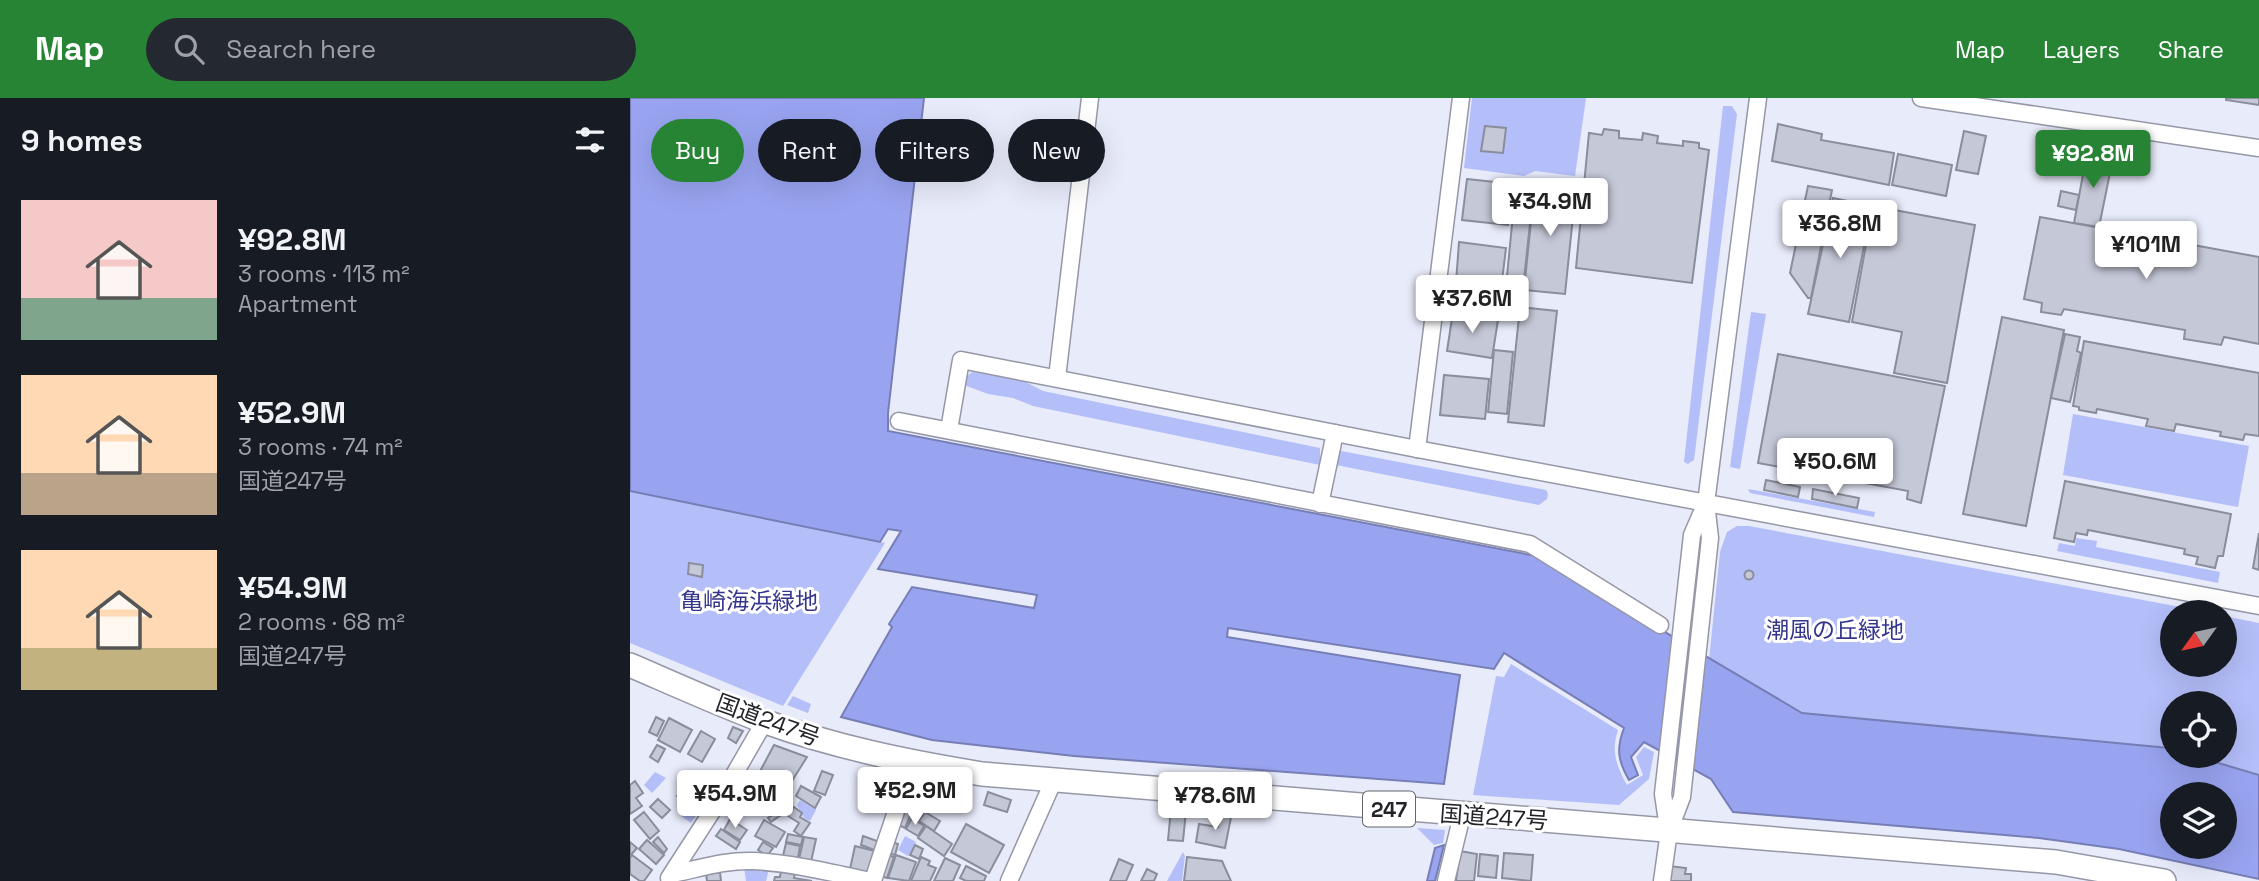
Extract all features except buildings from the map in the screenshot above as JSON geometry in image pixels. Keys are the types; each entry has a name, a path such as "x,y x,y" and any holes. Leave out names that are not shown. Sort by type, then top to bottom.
{"highway":[{"name":"国道247号","path":"630,665 765,722 840,745 910,762 982,774 2056,862 2114,876 2164,881"}],"street":[{"path":"1057,378 1090,98"},
{"path":"1417,449 1461,98"},
{"path":"1662,881 1669,831 1682,797 1710,538 1706,503 1758,98"},
{"path":"1921,98 2259,148"},
{"path":"949,430 961,360 1417,449 2259,606"},
{"path":"900,421 1530,544 1660,625"},
{"path":"1320,503 1335,433"},
{"path":"1669,831 1663,794 1692,535 1706,503"},
{"path":"669,878 765,722"},
{"path":"669,878 724,863 752,861 872,881 902,799 910,762"},
{"path":"1009,881 1054,782"},
{"path":"1446,881 1462,815"}],"green space":[{"path":"1472,98 1586,98 1575,176 1535,171 1524,176 1464,168"},
{"path":"1723,106 1732,106 1737,114 1694,460 1688,464 1684,462"},
{"path":"1751,312 1766,314 1740,469 1730,467"},
{"path":"972,372 1020,379 1043,391 1320,448 1320,465 1033,406 1013,398 988,394 964,385 965,378"},
{"path":"2073,414 2249,446 2238,507 2063,475"},
{"path":"1341,451 1546,490 1547,499 1539,505 1336,465 1336,458"},
{"path":"1748,489 1875,512 1874,517 1750,493"},
{"name":"亀崎海浜緑地","path":"630,491 885,543 783,706 630,643"},
{"name":"潮風の丘緑地","path":"1737,526 1749,526 2160,603 2160,677 2237,677 2237,619 2259,623 2259,775 2235,768 2237,691 2160,691 2160,748 1802,713 1709,660 1720,552 1727,532"},
{"path":"2076,538 2097,541 2096,547 2220,572 2218,583 2057,551 2059,543 2075,546"},
{"path":"1511,664 1618,730 1616,758 1627,785 1643,775 1636,757 1644,747 1654,752 1649,779 1619,805 1473,795 1496,676 1504,677"},
{"path":"793,696 811,704 808,713 787,705"},
{"path":"655,772 666,778 652,793 644,785"},
{"path":"708,772 719,779 709,795 698,789"},
{"path":"704,796 707,798 691,823 681,816"},
{"path":"800,800 816,810 810,821 804,818 797,805"},
{"path":"1417,828 1445,830 1443,843 1434,845"},
{"path":"905,836 916,842 908,856 898,850"},
{"path":"1183,852 1185,856 1182,881 1167,881"},
{"path":"744,867 769,869 766,881 746,881"}],"shaded area":[{"path":"630,98 924,98 922,119 875,119 875,182 914,182 888,431 1536,556 1802,713 2160,747 2160,768 2235,768 2259,775 2259,879 2166,859 2237,859 2237,782 2160,782 2160,858 2039,838 1733,812 1711,779 1644,742 1631,757 1638,775 1629,780 1619,755 1624,728 1504,653 1494,669 1228,628 1227,637 1460,675 1444,784 1074,756 932,740 841,717 892,627 889,624 912,587 1034,608 1037,595 878,569 901,531 888,529 880,542 630,491"},
{"path":"1444,845 1435,881 1427,881 1435,848"}]}
